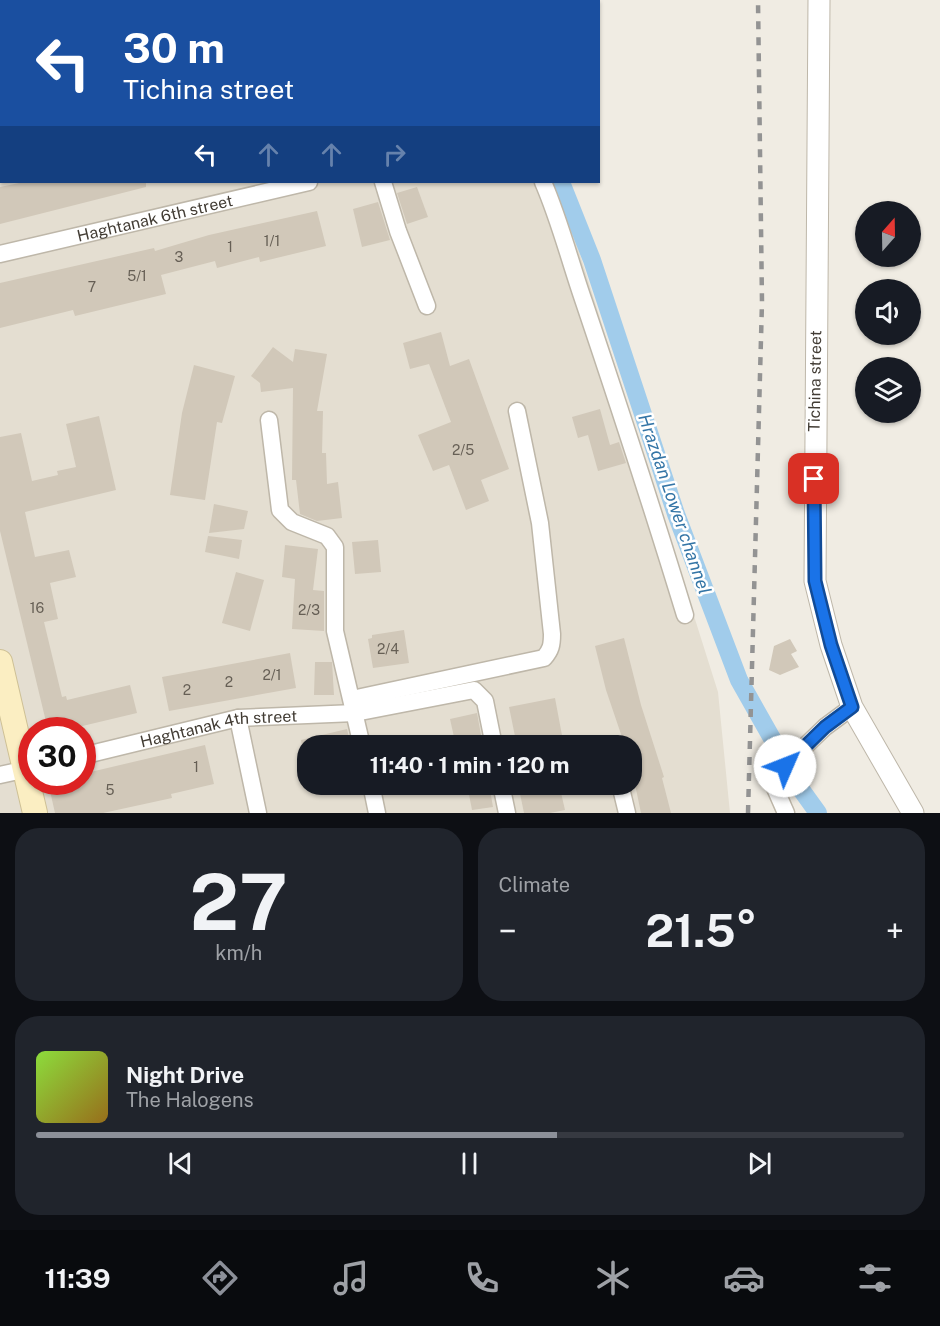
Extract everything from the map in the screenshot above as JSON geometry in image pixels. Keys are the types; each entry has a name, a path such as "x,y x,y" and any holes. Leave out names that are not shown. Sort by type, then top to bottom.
{"main road":[{"path":"0,662 18,731"},
{"path":"32,795 35,813"}],"street":[{"name":"Tichina street","path":"819,0 815,581 831,645 852,707 913,813"},
{"name":"Haghtanak 6th street","path":"0,254 305,183"},
{"path":"383,183 398,231 427,306"},
{"path":"543,183 560,221 581,294 655,514 685,615"},
{"path":"354,706 544,658 548,654 552,646 552,634 540,523 517,411"},
{"path":"269,420 280,510 292,522 327,536 335,547 335,631 360,735"},
{"path":"354,706 474,690 485,701 492,735"},
{"name":"Haghtanak 4th street","path":"96,753 238,718 354,706"},
{"path":"786,813 771,778 825,727 852,707"},
{"path":"238,718 258,813"},
{"path":"0,775 18,771"},
{"path":"373,795 377,813"},
{"path":"503,795 507,813"},
{"path":"623,795 627,813"}],"shaded area":[{"path":"0,183 557,183 718,692 730,813 0,813"}],"building":[{"path":"19,183 146,183 146,187 0,224 0,187"},
{"path":"417,187 428,217 407,224 397,193"},
{"path":"378,202 390,240 362,247 353,209"},
{"path":"317,211 326,246 260,262 259,257 217,268 215,261 161,275 166,294 75,316 73,310 0,328 0,283 154,248 155,251 209,235"},
{"path":"441,332 450,366 469,359 509,469 481,480 489,501 466,510 449,465 433,471 418,435 451,422 429,364 410,369 403,343"},
{"path":"273,347 293,362 295,349 327,354 317,411 323,411 322,453 326,453 327,484 338,482 342,518 317,521 300,514 296,480 292,480 293,388 261,392 260,383 251,376"},
{"path":"194,365 235,376 222,423 217,422 205,500 170,495 182,413"},
{"path":"600,409 610,445 619,442 626,463 598,471 588,435 578,438 572,417"},
{"path":"99,416 116,490 25,512 35,557 69,550 76,577 50,583 58,619 44,622 62,697 66,696 67,700 130,685 137,713 96,723 96,717 45,717 0,531 0,437 21,433 32,481 58,475 57,471 76,467 66,424"},
{"path":"214,504 248,511 244,529 209,533"},
{"path":"208,536 242,540 239,559 205,552"},
{"path":"378,540 381,572 355,574 352,542"},
{"path":"285,545 318,549 313,590 324,591 324,631 292,629 295,579 282,577"},
{"path":"236,572 264,580 250,631 222,623"},
{"path":"404,630 409,663 373,668 368,639 372,638 372,635"},
{"path":"624,638 641,705 664,777 662,778 671,813 641,813 637,795 642,795 642,735 621,735 606,690 595,646"},
{"path":"790,639 797,651 791,654 799,667 780,675 769,670 774,646"},
{"path":"290,653 296,688 169,711 162,677"},
{"path":"315,662 332,662 334,695 314,695"},
{"path":"555,698 562,735 515,735 509,707"},
{"path":"477,713 481,735 454,735 450,719"},
{"path":"347,729 348,735 322,735"},
{"path":"205,745 214,784 171,794 172,798 103,813 55,813 51,795 96,795 96,771"},
{"path":"469,795 491,795 493,807 472,810"},
{"path":"520,795 562,795 565,810 550,813 524,813"}],"waterway":[{"name":"Hrazdan Lower channel","path":"561,183 592,260 676,514 739,680 800,788 818,813"}],"railway":[{"path":"748,813 762,302 758,0"}],"route":[{"path":"785,766 825,727 852,707 831,645 815,581 814,479"}]}
